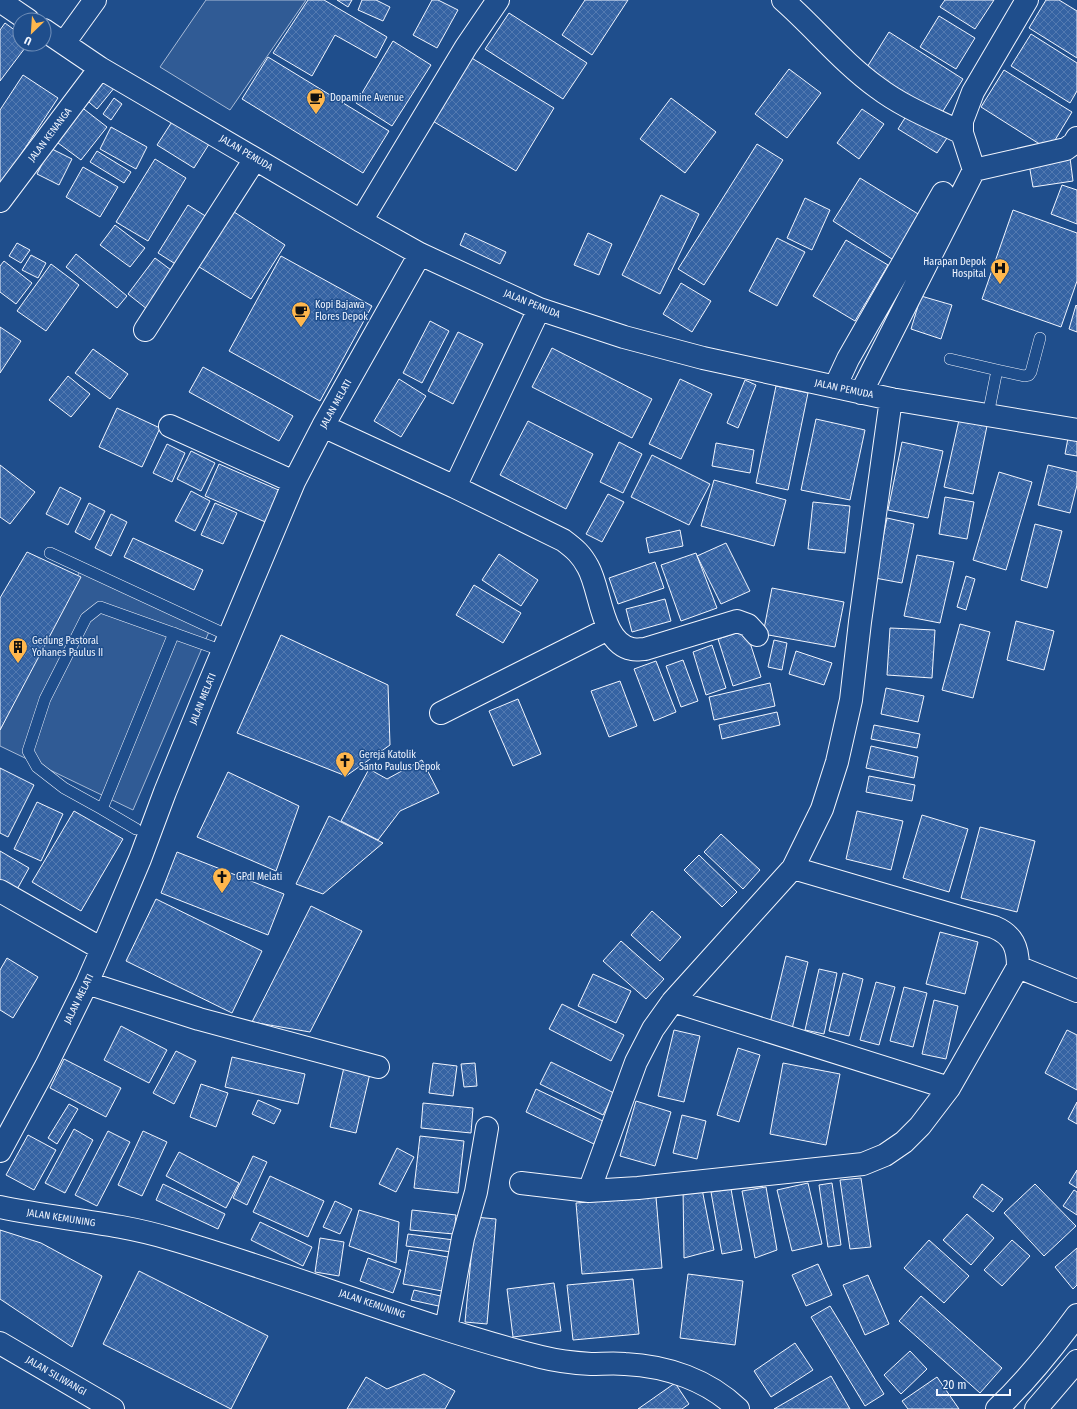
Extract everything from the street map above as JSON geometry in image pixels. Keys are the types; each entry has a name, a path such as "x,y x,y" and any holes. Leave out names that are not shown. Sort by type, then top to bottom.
{"street":[{"path":"64,44 95,0"},
{"path":"361,221 466,47 498,0"},
{"path":"783,0 876,87 896,100 962,133"},
{"path":"861,393 974,170 962,133 962,121 973,92 1027,0"},
{"path":"1,1 17,12"},
{"name":"JALAN PEMUDA","path":"52,36 100,68 361,221 420,254 539,309 624,337 703,358 891,399 1077,430"},
{"name":"JALAN KENANGA","path":"0,201 100,68"},
{"path":"974,170 1066,149 1074,143 1077,138"},
{"path":"145,330 255,159"},
{"path":"835,387 848,359 943,193"},
{"name":"JALAN MELATI","path":"0,1151 46,1066 102,949 143,833 165,792 294,482 323,426 420,254"},
{"path":"455,487 539,309"},
{"path":"589,1191 636,1062 653,1029 673,1001 794,868 822,809 837,762 851,700 860,622 891,399"},
{"path":"170,426 294,482"},
{"path":"323,426 455,487 563,540 579,552 589,569 608,629 624,646 632,649 645,649 737,621 748,625 757,635"},
{"path":"441,713 608,629"},
{"path":"521,1183 589,1191 638,1188 863,1164 885,1155 904,1142 920,1126 949,1088 1018,967 1018,957 1011,938 999,929 794,868"},
{"path":"0,891 102,949"},
{"path":"1018,967 1077,992"},
{"path":"87,983 199,1019 378,1067"},
{"path":"673,1001 949,1088"},
{"path":"446,1329 463,1238 476,1192 488,1128"},
{"name":"JALAN KEMUNING","path":"0,1207 112,1226 169,1238 248,1262 446,1329 513,1349 565,1362 592,1364 624,1363 657,1367 694,1379 716,1392 738,1409"},
{"path":"997,1409 1020,1386 1077,1315"},
{"name":"JALAN SILIWANGI","path":"0,1344 113,1409"},
{"path":"1036,1409 1077,1361"}],"lane":[{"path":"950,359 1024,376 1029,375 1040,338"},
{"path":"988,415 997,370"},
{"path":"50,553 226,644"},
{"path":"143,833 64,788 37,767 28,751 45,699 86,618 100,606 174,633 226,644"},
{"path":"102,809 174,633"}],"shaded area":[{"path":"206,0 306,0 230,110 160,67"},
{"path":"82,567 211,627 133,810 0,746 0,730"}],"building":[{"path":"308,0 324,0 387,37 376,58 335,35 312,76 273,53"},
{"path":"337,0 352,0 348,7"},
{"path":"362,0 376,0 390,7 383,21 358,10"},
{"path":"432,0 438,0 458,10 437,48 413,35"},
{"path":"585,0 628,0 592,55 562,35"},
{"path":"945,0 994,0 975,29 940,7"},
{"path":"1046,0 1059,0 1077,11 1077,58 1029,28"},
{"path":"509,13 587,63 563,99 485,49"},
{"path":"939,16 975,38 956,69 920,47"},
{"path":"5,23 12,28 12,52 22,52 0,81 0,30"},
{"path":"889,32 963,79 938,119 864,72"},
{"path":"1031,34 1077,63 1077,91 1070,103 1011,66"},
{"path":"393,41 431,65 392,126 356,103"},
{"name":"Dopamine Avenue","path":"268,57 389,131 363,173 242,99"},
{"path":"470,57 554,108 516,171 431,120"},
{"path":"789,69 821,93 787,138 755,114"},
{"path":"1004,70 1072,112 1049,150 981,107"},
{"path":"23,75 58,98 2,183 0,182 0,110"},
{"path":"101,75 115,87 97,109 83,97"},
{"path":"114,98 122,104 111,120 103,114"},
{"path":"671,98 716,132 685,173 640,139"},
{"path":"80,106 107,127 81,160 54,140"},
{"path":"862,109 884,124 859,159 837,143"},
{"path":"908,113 947,138 937,153 898,129"},
{"path":"175,117 211,141 194,168 157,145"},
{"path":"111,127 147,147 136,169 100,149"},
{"path":"757,144 783,160 704,285 678,269"},
{"path":"50,148 72,159 59,185 37,174"},
{"path":"97,151 131,172 124,183 90,162"},
{"path":"1070,158 1073,181 1033,187 1029,164"},
{"path":"155,159 186,178 148,241 116,222"},
{"path":"83,167 118,187 100,217 66,197"},
{"path":"860,178 923,217 895,261 833,221"},
{"path":"1062,185 1077,190 1077,224 1051,214"},
{"path":"661,195 699,214 660,294 622,275"},
{"path":"805,198 830,210 812,250 787,238"},
{"path":"188,205 207,217 177,265 158,253"},
{"path":"231,210 285,245 251,299 196,265"},
{"path":"1013,210 1077,233 1077,281 1061,327 982,299"},
{"path":"115,225 145,248 130,267 100,245"},
{"path":"465,233 506,252 500,264 460,245"},
{"path":"588,233 612,244 599,275 574,265"},
{"path":"777,238 805,252 777,306 749,291"},
{"path":"846,240 888,265 855,321 813,296"},
{"path":"17,243 30,250 21,263 9,256"},
{"path":"76,254 127,296 117,308 66,267"},
{"path":"31,255 46,263 38,278 22,270"},
{"name":"Kopi Bajawa Flores Depok","path":"281,256 372,306 320,401 229,351"},
{"path":"155,258 175,273 147,309 128,294"},
{"path":"4,261 32,283 16,304 0,292 0,266"},
{"path":"51,264 79,285 46,331 17,311"},
{"path":"681,283 711,301 692,332 663,314"},
{"path":"921,296 952,305 941,339 911,329"},
{"path":"1076,305 1077,306 1077,332 1069,329"},
{"path":"430,321 449,331 422,383 403,373"},
{"path":"0,327 21,341 0,373"},
{"path":"458,332 483,344 453,404 428,391"},
{"path":"552,348 652,399 632,438 532,387"},
{"path":"93,349 128,374 110,399 75,373"},
{"path":"203,367 293,416 279,441 189,392"},
{"path":"68,376 90,394 71,417 49,400"},
{"path":"399,379 426,396 401,437 374,421"},
{"path":"680,379 712,394 681,459 649,444"},
{"path":"745,380 756,385 738,428 727,423"},
{"path":"776,386 808,393 788,490 756,483"},
{"path":"117,408 160,428 142,467 99,447"},
{"path":"816,419 865,430 850,500 801,490"},
{"path":"959,420 987,426 973,494 944,487"},
{"path":"528,421 593,454 566,509 500,475"},
{"path":"1068,438 1077,439 1077,456 1065,454"},
{"path":"619,442 642,454 623,493 600,482"},
{"path":"902,442 943,451 928,518 888,510"},
{"path":"716,443 754,450 750,473 712,466"},
{"path":"167,444 185,453 172,482 153,473"},
{"path":"191,451 215,463 201,491 177,479"},
{"path":"652,455 710,484 689,525 631,497"},
{"path":"219,464 283,492 270,524 205,496"},
{"path":"0,465 35,492 10,524 0,517"},
{"path":"1048,465 1077,472 1077,485 1070,513 1038,505"},
{"path":"999,472 1032,482 1006,570 973,560"},
{"path":"714,480 786,500 774,546 701,526"},
{"path":"60,487 81,498 68,525 46,514"},
{"path":"191,491 210,501 195,531 175,521"},
{"path":"608,494 624,502 602,542 586,534"},
{"path":"945,497 974,502 967,539 939,534"},
{"path":"813,502 850,506 845,553 808,549"},
{"path":"89,503 105,511 90,540 75,532"},
{"path":"215,503 237,513 223,544 201,535"},
{"path":"111,514 127,522 111,556 95,548"},
{"path":"887,518 914,524 902,583 875,578"},
{"path":"1035,524 1062,531 1047,588 1021,580"},
{"path":"680,530 683,546 649,553 646,538"},
{"path":"133,538 203,570 194,590 124,557"},
{"path":"726,543 750,591 721,604 697,556"},
{"name":"Gedung Pastoral Yohanes Paulus II","path":"27,552 81,577 0,730 0,598"},
{"path":"696,553 717,608 681,621 661,565"},
{"path":"499,554 538,580 521,606 482,580"},
{"path":"917,555 954,562 940,623 904,616"},
{"path":"655,562 664,588 618,604 609,578"},
{"path":"966,576 975,579 966,610 957,607"},
{"path":"474,585 521,613 503,643 456,615"},
{"path":"772,588 844,602 835,647 763,634"},
{"path":"665,599 671,621 632,632 626,609"},
{"path":"1016,621 1054,631 1044,670 1007,660"},
{"path":"960,624 990,632 973,698 942,690"},
{"path":"890,628 935,630 932,678 887,675"},
{"path":"746,630 761,677 733,686 718,639"},
{"name":"Gereja Katolik Santo Paulus Depok","path":"281,635 388,685 390,745 346,776 237,733"},
{"path":"774,640 787,643 782,670 768,667"},
{"path":"712,645 726,688 706,695 693,652"},
{"path":"796,651 832,663 824,685 789,674"},
{"path":"683,660 698,701 681,707 666,666"},
{"path":"656,661 676,712 654,721 634,669"},
{"path":"620,681 637,726 609,737 591,691"},
{"path":"770,683 775,706 714,720 709,697"},
{"path":"886,688 924,696 918,722 881,714"},
{"path":"518,699 541,754 513,766 489,711"},
{"path":"777,712 780,725 722,739 719,725"},
{"path":"874,725 920,734 917,748 871,739"},
{"path":"871,746 918,757 914,778 866,768"},
{"path":"422,760 439,793 400,811 378,840 341,821 369,769 387,779"},
{"path":"0,768 34,785 8,837 0,833"},
{"path":"228,772 299,806 276,871 197,837"},
{"path":"869,776 915,785 912,801 866,792"},
{"path":"37,802 63,814 41,861 14,849"},
{"path":"74,811 123,839 81,911 32,882"},
{"path":"857,811 903,821 891,870 846,859"},
{"path":"922,815 968,829 949,892 903,878"},
{"path":"329,816 383,843 323,894 296,884"},
{"path":"980,827 1035,841 1017,912 961,898"},
{"path":"721,834 760,870 743,889 704,852"},
{"path":"0,851 29,868 15,893 0,885"},
{"name":"GPdI Melati","path":"177,852 284,894 268,935 161,893"},
{"path":"699,855 737,892 722,907 684,870"},
{"path":"156,899 262,951 232,1013 126,961"},
{"path":"311,906 362,931 310,1032 252,1022"},
{"path":"652,911 681,937 660,961 631,935"},
{"path":"940,932 978,942 965,994 926,984"},
{"path":"621,941 664,979 646,999 603,961"},
{"path":"786,956 808,962 792,1029 770,1023"},
{"path":"7,958 38,977 13,1018 0,1010 0,970"},
{"path":"819,969 837,973 824,1034 805,1030"},
{"path":"843,973 863,979 849,1036 829,1031"},
{"path":"593,974 631,991 616,1023 578,1006"},
{"path":"876,982 895,987 879,1045 860,1040"},
{"path":"904,987 927,993 913,1047 890,1041"},
{"path":"934,1000 958,1006 946,1059 922,1054"},
{"path":"562,1004 624,1035 611,1061 549,1029"},
{"path":"121,1026 167,1050 149,1083 104,1060"},
{"path":"674,1030 700,1036 684,1102 658,1096"},
{"path":"1067,1030 1077,1035 1077,1090 1045,1073"},
{"path":"738,1048 760,1055 739,1122 717,1115"},
{"path":"176,1051 196,1061 174,1104 153,1093"},
{"path":"232,1057 305,1074 298,1104 225,1087"},
{"path":"64,1059 121,1088 106,1117 50,1088"},
{"path":"551,1062 614,1093 603,1115 540,1084"},
{"path":"345,1063 371,1069 356,1133 330,1127"},
{"path":"433,1063 457,1066 453,1096 429,1093"},
{"path":"475,1063 477,1086 464,1087 461,1064"},
{"path":"783,1063 840,1074 826,1145 770,1134"},
{"path":"201,1084 228,1093 216,1127 190,1117"},
{"path":"536,1089 605,1122 594,1144 526,1112"},
{"path":"258,1100 281,1110 274,1124 252,1114"},
{"path":"636,1101 671,1112 655,1166 620,1156"},
{"path":"1077,1102 1077,1124 1068,1119"},
{"path":"423,1103 473,1108 471,1133 421,1128"},
{"path":"69,1104 78,1109 57,1144 48,1138"},
{"path":"682,1115 706,1121 697,1159 673,1153"},
{"path":"74,1129 93,1140 65,1193 45,1183"},
{"path":"108,1131 130,1142 97,1206 75,1195"},
{"path":"143,1131 167,1142 142,1196 118,1185"},
{"path":"28,1135 56,1150 34,1190 6,1175"},
{"path":"420,1136 464,1141 458,1193 414,1188"},
{"path":"397,1148 414,1157 396,1192 379,1184"},
{"path":"179,1152 239,1183 226,1208 166,1176"},
{"path":"253,1156 267,1162 247,1205 233,1198"},
{"path":"1077,1170 1077,1188 1069,1183"},
{"path":"270,1176 324,1201 308,1237 253,1212"},
{"path":"861,1178 871,1247 850,1249 840,1180"},
{"path":"808,1183 822,1244 792,1251 777,1190"},
{"path":"832,1183 841,1245 828,1247 819,1185"},
{"path":"163,1184 225,1214 218,1229 156,1200"},
{"path":"982,1184 1003,1199 993,1212 973,1197"},
{"path":"1035,1184 1076,1226 1044,1256 1004,1213"},
{"path":"683,1187 702,1189 714,1250 684,1258"},
{"path":"766,1187 777,1250 755,1258 742,1191"},
{"path":"731,1189 742,1250 722,1254 711,1192"},
{"path":"1074,1190 1077,1192 1077,1215 1063,1206"},
{"path":"656,1197 662,1268 582,1274 576,1203"},
{"path":"335,1201 352,1209 340,1234 323,1227"},
{"path":"359,1210 399,1222 396,1263 349,1246"},
{"path":"412,1210 456,1215 454,1234 410,1230"},
{"path":"967,1214 994,1238 971,1265 943,1240"},
{"path":"475,1217 496,1219 487,1324 465,1322"},
{"path":"260,1222 312,1247 303,1266 251,1240"},
{"path":"0,1230 41,1243 102,1276 72,1347 0,1299"},
{"path":"408,1234 454,1240 452,1252 406,1246"},
{"path":"320,1238 344,1242 339,1276 315,1272"},
{"path":"929,1240 969,1276 944,1303 904,1268"},
{"path":"1012,1240 1030,1256 1002,1286 984,1270"},
{"path":"1077,1248 1077,1285 1073,1289 1055,1267"},
{"path":"409,1250 453,1258 448,1292 403,1284"},
{"path":"368,1258 401,1270 393,1293 360,1281"},
{"path":"818,1264 832,1295 806,1306 792,1275"},
{"path":"139,1271 268,1336 231,1409 103,1344"},
{"path":"688,1274 743,1281 735,1345 680,1338"},
{"path":"868,1275 889,1324 865,1335 843,1285"},
{"path":"633,1279 639,1334 573,1340 567,1285"},
{"path":"554,1283 561,1331 513,1337 507,1289"},
{"path":"414,1290 445,1297 443,1307 411,1300"},
{"path":"921,1296 1002,1368 980,1393 899,1321"},
{"path":"830,1306 884,1394 865,1406 811,1317"},
{"path":"795,1343 813,1370 771,1397 754,1371"},
{"path":"910,1351 927,1369 901,1394 884,1375"},
{"path":"424,1374 455,1391 445,1409 347,1409 366,1377 387,1389"},
{"path":"831,1376 850,1409 774,1409"},
{"path":"937,1377 959,1409 908,1409 902,1401"},
{"path":"675,1383 689,1404 682,1409 638,1409"}],"place":[{"name":"Dopamine Avenue","path":"316,115"},
{"name":"Harapan Depok Hospital","path":"1000,285"},
{"name":"Kopi Bajawa Flores Depok","path":"301,328"},
{"name":"Gedung Pastoral Yohanes Paulus II","path":"18,664"},
{"name":"Gereja Katolik Santo Paulus Depok","path":"345,778"},
{"name":"GPdI Melati","path":"222,894"}]}
